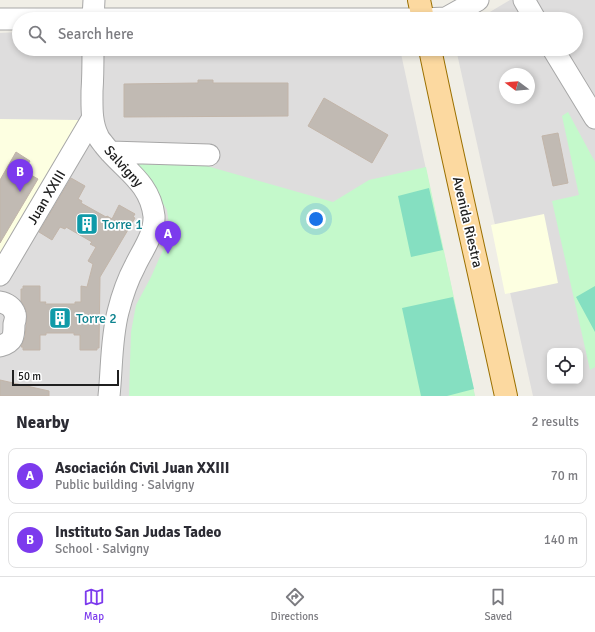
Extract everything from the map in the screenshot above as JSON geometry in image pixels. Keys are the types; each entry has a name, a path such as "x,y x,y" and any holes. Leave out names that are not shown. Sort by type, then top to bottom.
{"main road":[{"path":"419,0 422,12"},
{"name":"Avenida Riestra","path":"431,56 506,396"}],"street":[{"path":"93,12 94,0"},
{"path":"457,12 478,0"},
{"path":"524,0 531,12"},
{"path":"0,19 12,19"},
{"name":"Salvigny","path":"93,56 92,119 98,136 110,152 146,191 152,203 154,218 149,240 134,267 117,312 109,396"},
{"path":"557,56 595,118"},
{"name":"Juan XXIII","path":"4,268 92,119"},
{"path":"110,152 209,155"},
{"path":"0,346 9,342 14,336 15,314 5,304 7,297 4,268"}],"shaded area":[{"path":"510,0 595,0 595,396 533,396 458,56 583,56 583,12 490,12"},
{"path":"12,32 12,56 402,56 475,396 0,396 0,33"},
{"path":"0,119 79,120 79,128 0,257"},
{"path":"544,214 558,283 505,294 491,225"}],"green space":[{"path":"568,112 595,162 595,367 590,370 552,201 579,195 562,116"},
{"path":"130,164 207,166 333,202 369,180 426,167 475,396 129,396 131,332 136,305 151,277 166,243 169,224 167,210 153,188"},
{"path":"429,188 443,250 411,257 398,196"},
{"path":"595,286 595,332 576,297"},
{"path":"453,297 474,389 447,396 421,396 402,308"}],"building":[{"path":"198,80 213,80 213,83 288,83 288,116 124,117 124,84 198,83"},
{"path":"324,98 388,135 372,163 308,126"},
{"path":"558,133 568,183 553,186 542,136"},
{"path":"16,152 30,161 24,171 38,179 0,243 0,180"},
{"path":"71,178 85,186 78,199 82,201 81,203 112,219 119,205 135,214 133,217 135,218 100,277 99,348 97,348 97,350 80,350 80,335 74,335 74,333 46,333 46,335 40,335 40,350 23,350 23,347 21,347 25,337 27,316 25,307 21,301 21,289 23,289 23,286 40,286 40,302 46,302 45,304 75,304 75,302 81,302 81,286 87,287 93,264 88,261 96,247 90,244 92,242 66,227 65,229 60,227 52,240 39,232"},
{"path":"0,380 49,391 49,396 0,396"}],"place":[{"name":"Instituto San Judas Tadeo","path":"20,192"},
{"name":"Torre 1","path":"87,224"},
{"name":"Asociación Civil Juan XXIII","path":"168,254"},
{"name":"Torre 2","path":"60,318"}]}
